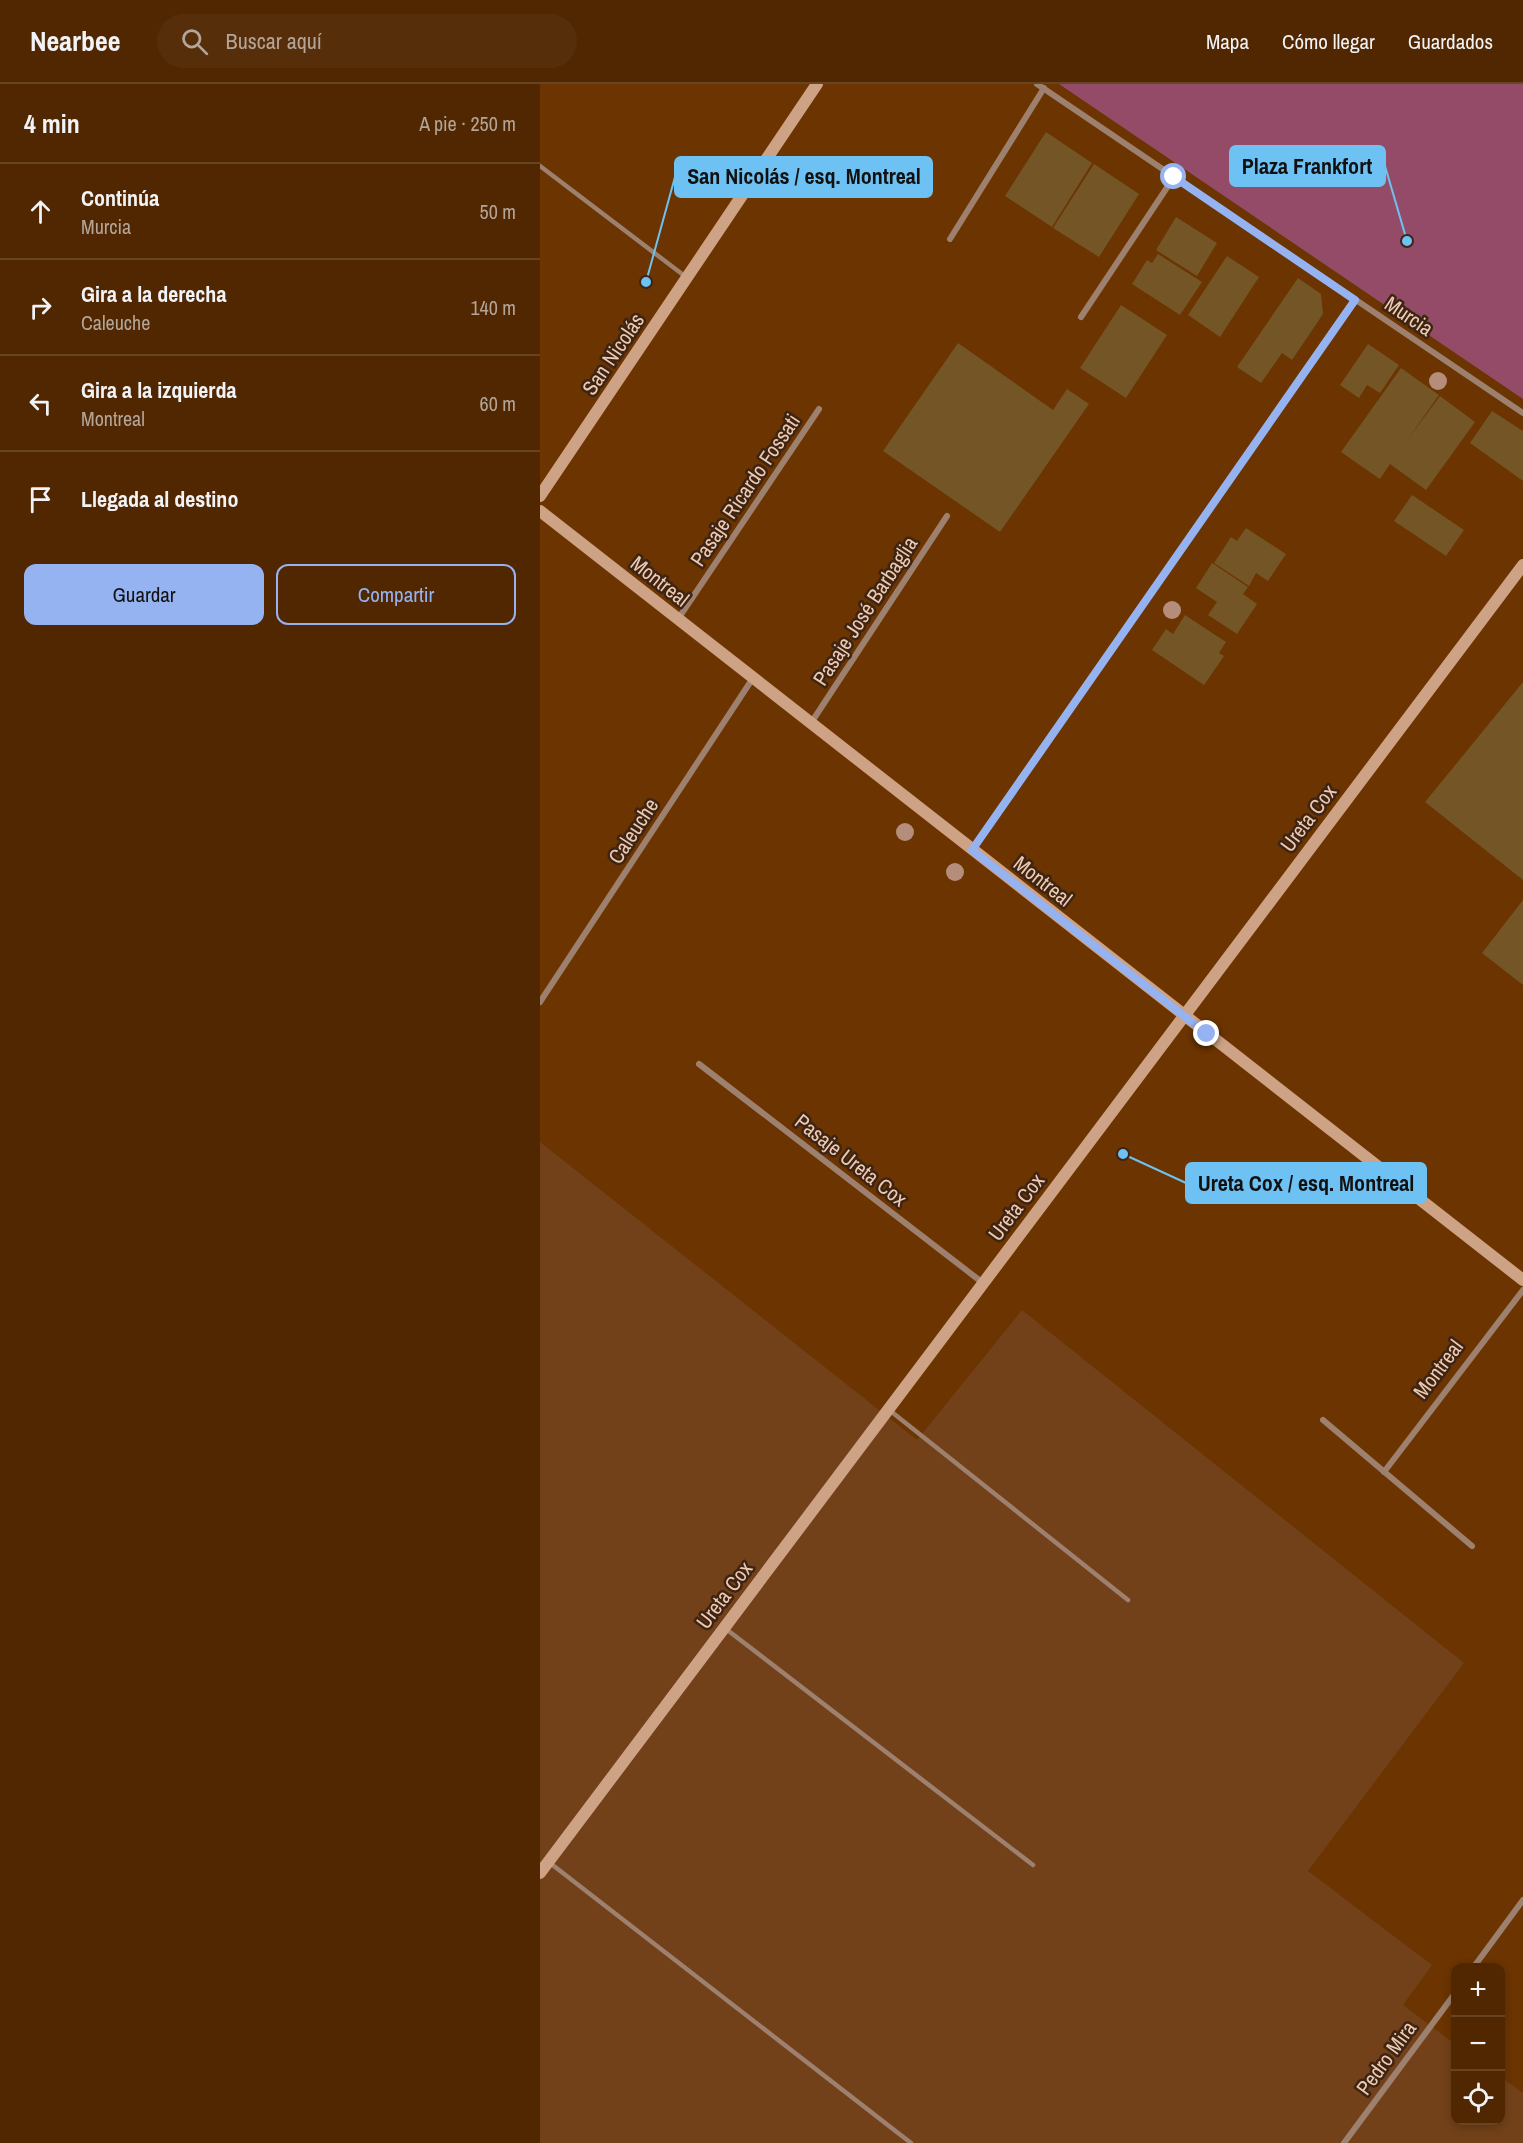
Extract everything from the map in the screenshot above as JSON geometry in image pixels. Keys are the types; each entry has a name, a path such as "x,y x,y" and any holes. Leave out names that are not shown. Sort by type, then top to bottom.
{"street":[{"name":"San Nicolás","path":"540,496 817,84"},
{"name":"Murcia","path":"1037,84 1523,413"},
{"path":"950,239 1044,88"},
{"path":"1081,317 1174,177"},
{"path":"972,850 1355,300"},
{"name":"Pasaje Ricardo Fossati","path":"678,619 819,409"},
{"name":"Montreal","path":"540,511 1523,1280"},
{"name":"Pasaje José Barbaglia","path":"811,723 947,516"},
{"name":"Ureta Cox","path":"540,1873 1523,565"},
{"name":"Caleuche","path":"540,1002 753,678"},
{"name":"Pasaje Ureta Cox","path":"699,1064 983,1282"},
{"name":"Montreal","path":"1384,1472 1523,1290"},
{"path":"1323,1420 1472,1546"},
{"path":"1477,1963 1523,1900"},
{"name":"Pedro Mira","path":"1344,2143 1451,1997"}],"lane":[{"path":"540,166 688,279"},
{"path":"888,1409 1128,1600"},
{"path":"724,1628 1033,1865"},
{"path":"548,1862 911,2143"}],"shaded area":[{"path":"1059,84 1523,84 1523,399"},
{"path":"540,1142 917,1440 1022,1310 1464,1663 1308,1871 1432,1965 1403,2005 1451,2041 1451,2125 1505,2125 1505,2080 1523,2093 1523,2143 540,2143"}],"building":[{"path":"1046,132 1092,163 1052,227 1005,196"},
{"path":"1094,164 1139,194 1099,257 1053,228"},
{"path":"1176,217 1217,243 1197,276 1156,250"},
{"path":"1158,254 1202,282 1180,315 1132,284 1147,260 1152,263"},
{"path":"1227,256 1259,277 1220,337 1188,315"},
{"path":"1298,278 1321,294 1323,314 1292,360 1282,353 1261,383 1237,367"},
{"path":"1121,305 1167,335 1126,398 1080,368"},
{"path":"958,343 1053,410 1067,389 1089,404 1000,532 883,451"},
{"path":"1368,344 1399,365 1380,393 1367,385 1359,398 1340,385"},
{"path":"1401,368 1439,395 1407,440 1440,396 1475,422 1426,490 1390,464 1380,479 1341,452"},
{"path":"1492,411 1523,431 1523,481 1470,443"},
{"path":"1412,495 1464,530 1446,556 1394,521"},
{"path":"1246,528 1286,554 1268,581 1256,573 1249,586 1214,563 1231,537 1237,541"},
{"path":"1212,563 1248,587 1243,594 1257,604 1237,634 1208,615 1217,602 1196,588"},
{"path":"1185,615 1226,642 1219,653 1224,656 1204,685 1152,650 1166,629 1173,634"},
{"path":"1523,682 1523,880 1425,802"},
{"path":"1523,900 1523,985 1482,953"}],"place":[{"name":"Plaza Frankfort","path":"1407,241"},
{"name":"San Nicolás / esq. Montreal","path":"646,282"},
{"name":"Ureta Cox / esq. Montreal","path":"1123,1154"}],"route":[{"path":"1174,177 1355,300 972,850 1207,1034"}]}
